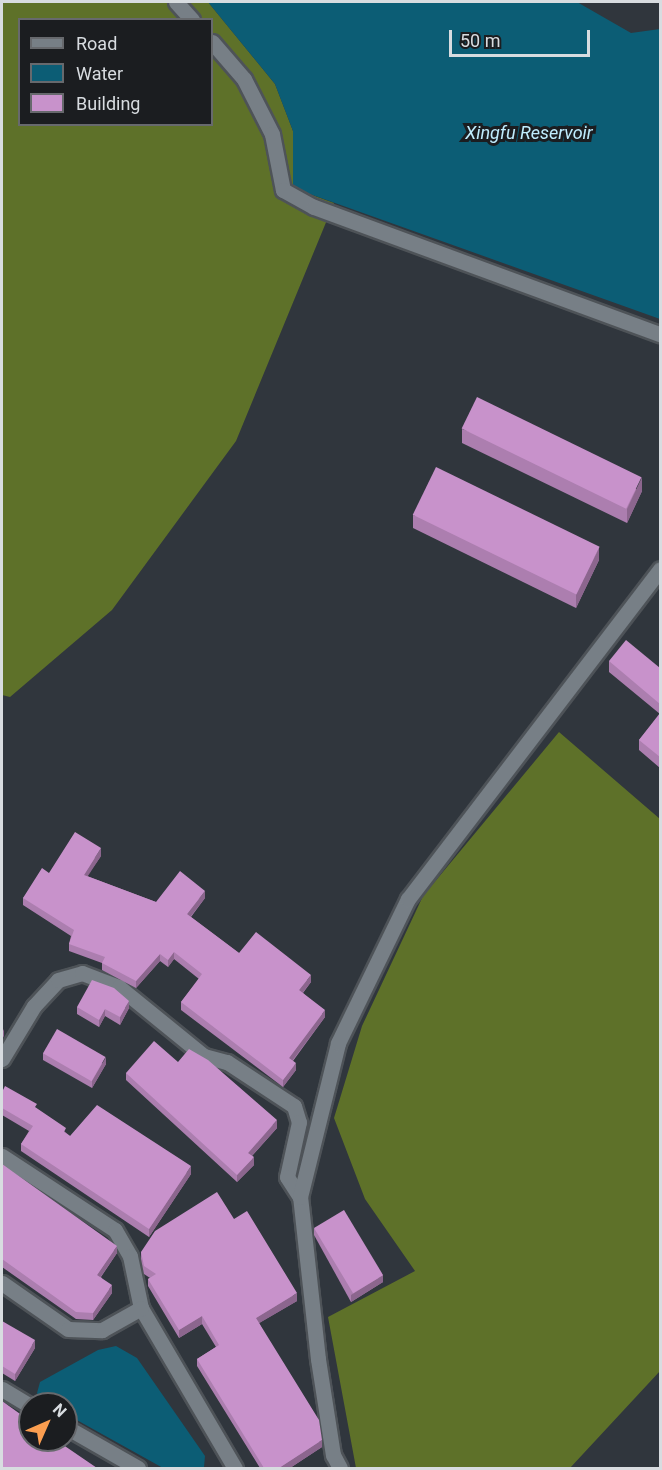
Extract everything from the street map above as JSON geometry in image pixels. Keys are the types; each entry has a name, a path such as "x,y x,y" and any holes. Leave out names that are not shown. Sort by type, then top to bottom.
{"street":[{"path":"176,2 190,18"},
{"path":"213,43 244,79 272,134 283,190 315,207 660,334"},
{"path":"340,1468 333,1455 318,1359 300,1197 338,1043 408,899 660,569"},
{"path":"2,1059 34,1006 58,980 82,974 118,987 204,1056 227,1062 294,1106 298,1122 287,1177 300,1197"},
{"path":"2,1156 115,1230 130,1256 141,1308 235,1468"},
{"path":"2,1283 68,1329 102,1330 141,1308"},
{"path":"2,1389 18,1399"},
{"path":"78,1434 137,1468"}],"green space":[{"path":"2,2 208,2 275,84 293,131 293,188 334,203 236,441 112,610 10,697 2,695"},
{"path":"559,732 660,819 660,1371 570,1468 356,1468 328,1317 415,1271 365,1199 334,1118 362,1026 423,896"}],"water":[{"name":"Xingfu Reservoir","path":"208,2 577,2 631,33 660,29 660,319 293,188 293,131 275,84"},
{"path":"116,1346 137,1358 205,1456 204,1467 163,1468 78,1421 78,1392 37,1392 40,1382 98,1350"}],"building":[{"path":"477,397 641,477 626,509 462,428"},
{"path":"436,467 600,547 576,594 413,515"},
{"path":"626,640 660,668 660,704 609,661"},
{"path":"660,713 660,757 639,740"},
{"path":"75,832 101,848 84,875 156,902 180,871 205,891 187,914 239,953 256,932 311,975 299,990 325,1010 289,1058 296,1063 283,1080 181,1002 202,974 174,952 168,960 160,954 136,981 102,963 105,957 69,944 74,930 23,898 42,868 49,873"},
{"path":"92,980 114,988 129,1001 120,1017 105,1009 99,1020 77,1007"},
{"path":"57,1029 105,1057 91,1081 43,1053"},
{"path":"154,1041 178,1062 189,1049 208,1060 277,1120 248,1153 254,1157 237,1175 126,1073"},
{"path":"5,1086 37,1104 35,1107 66,1128 64,1132 70,1136 97,1105 191,1166 149,1229 21,1144 33,1126 2,1108 2,1092"},
{"path":"2,1164 117,1246 97,1275 112,1285 93,1313 76,1312 2,1259"},
{"path":"217,1192 234,1219 247,1211 297,1293 256,1318 319,1420 322,1440 279,1468 264,1468 197,1359 219,1345 202,1316 179,1330 148,1279 156,1274 144,1266 141,1252 155,1231"},
{"path":"344,1210 383,1275 353,1293 314,1228"},
{"path":"2,1321 35,1340 15,1374 2,1366"},
{"path":"2,1401 18,1412 18,1452 74,1452 97,1468 2,1468"}]}
